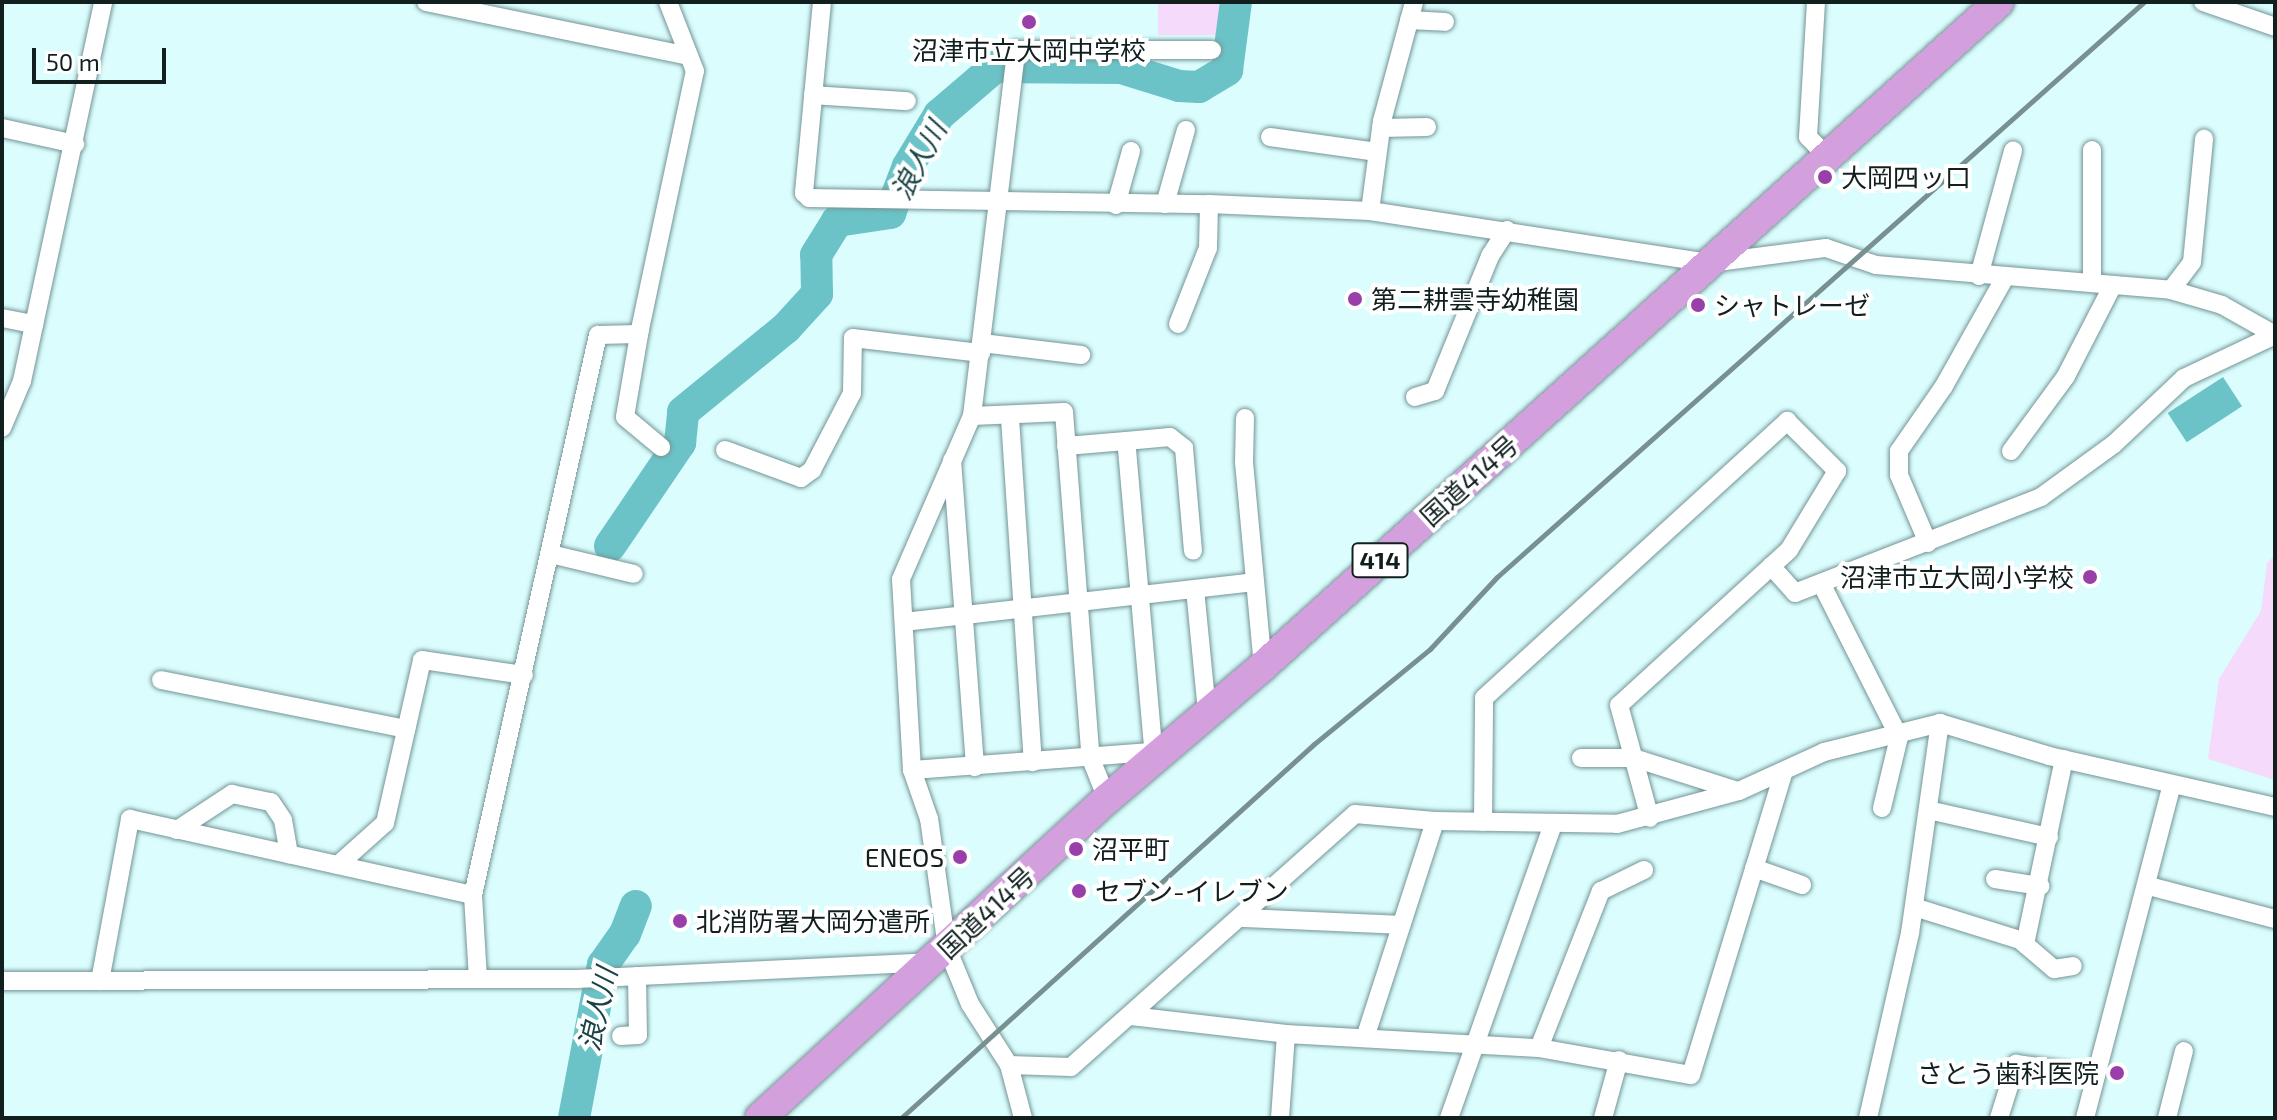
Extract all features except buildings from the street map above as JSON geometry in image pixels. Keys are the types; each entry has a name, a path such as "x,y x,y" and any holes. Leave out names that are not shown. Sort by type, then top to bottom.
{"highway":[{"name":"国道414号","path":"760,1118 941,955 1153,755 1263,666 1999,2"}],"street":[{"path":"2,428 6,410 22,381 103,2"},
{"path":"426,2 689,56"},
{"path":"661,447 625,417 640,329 695,71 668,2"},
{"path":"822,2 804,193 809,198 885,202 1209,204 1370,211 1710,263 1826,248 1876,265 2004,279 2171,290 2222,305 2275,335 2184,378 2114,444 2041,497 1795,593 1771,566"},
{"path":"1816,2 1808,137 1828,157"},
{"path":"2203,2 2275,27"},
{"path":"1370,211 1381,128 1412,11 1445,22"},
{"path":"1023,1118 1009,1065 941,955 929,819 912,770 901,579 972,416 982,348 994,201 1009,81 1016,50 1212,50"},
{"path":"813,95 907,101"},
{"path":"1381,128 1427,127"},
{"path":"2,128 75,144"},
{"path":"1165,204 1186,130"},
{"path":"1270,137 1377,152"},
{"path":"2171,290 2192,262 2204,139"},
{"path":"2092,150 2092,283"},
{"path":"1116,205 1131,151"},
{"path":"1979,276 2013,151"},
{"path":"1178,324 1208,248 1209,204"},
{"path":"1415,397 1435,391 1490,256 1507,230"},
{"path":"1928,543 1899,475 1899,451 1944,386 2004,279"},
{"path":"2011,451 2066,376 2113,285"},
{"path":"2,318 34,324"},
{"path":"478,979 473,895 598,335 639,334 640,329"},
{"path":"725,450 801,478 812,470 852,393 853,338 1081,355"},
{"path":"972,416 1010,418 1064,412 1091,759 1107,799"},
{"path":"1010,418 1033,762"},
{"path":"1245,418 1254,582 1263,666"},
{"path":"1483,822 1484,698 1787,421 1837,471 1789,550 1619,705 1650,818"},
{"path":"1066,446 1170,437 1184,448 1193,551"},
{"path":"912,770 1153,755 1126,441"},
{"path":"952,457 975,767"},
{"path":"551,554 634,574"},
{"path":"904,622 964,611 1022,608 1254,582"},
{"path":"1821,583 1899,737 1882,808"},
{"path":"1195,589 1207,712"},
{"path":"338,865 385,823 422,660 524,675"},
{"path":"161,680 406,729"},
{"path":"1868,1118 1914,907 1940,723"},
{"path":"1009,1065 1071,1067 1242,918 1355,814 1435,821 1617,824 1650,818 1739,791 1783,774 1824,752 1899,737 1940,723 2064,759 2275,807"},
{"path":"1581,758 1634,758 1739,791"},
{"path":"2025,944 2040,886 2064,759"},
{"path":"1131,1016 1286,1034 1539,1048 1691,1075 1783,774"},
{"path":"2085,1118 2149,886 2172,784"},
{"path":"177,830 232,794 271,802 283,820 289,854"},
{"path":"1928,810 2049,837"},
{"path":"100,981 130,819 473,895"},
{"path":"1365,1038 1435,821"},
{"path":"1449,1118 1553,825"},
{"path":"1754,868 1802,885"},
{"path":"1539,1048 1601,891 1644,870"},
{"path":"1995,879 2040,886"},
{"path":"2149,886 2275,919"},
{"path":"1914,907 2025,944 2054,969 2073,966"},
{"path":"1242,918 1400,925"},
{"path":"2,981 592,978 941,955"},
{"path":"621,1036 638,1035 637,976"},
{"path":"1280,1118 1286,1034"},
{"path":"2167,1118 2184,1051"},
{"path":"1603,1118 1619,1060"},
{"path":"1999,1118 2016,1064 2095,1075"}],"shaded area":[{"path":"1158,2 1222,2 1222,35 1158,35"},
{"path":"2275,555 2275,780 2208,759 2219,679 2261,611 2267,563"}],"water":[{"path":"2223,377 2242,406 2187,442 2168,413"}],"waterway":[{"name":"浪人川","path":"610,546 680,443 683,412 786,328 817,294 816,255 837,221 890,213 908,166 939,115 995,67 1121,68 1179,86 1199,87 1227,70 1236,2"},
{"name":"浪人川","path":"574,1118 603,965 625,934 636,906"}],"railway":[{"path":"901,1118 1314,744 1430,649 1497,577 2144,2"}],"place":[{"name":"沼津市立大岡中学校","path":"1029,22"},
{"name":"大岡四ッ口","path":"1825,177"},
{"name":"第二耕雲寺幼稚園","path":"1355,299"},
{"name":"シャトレーゼ","path":"1698,305"},
{"name":"沼津市立大岡小学校","path":"2090,577"},
{"name":"沼平町","path":"1076,849"},
{"name":"ENEOS","path":"960,857"},
{"name":"セブン-イレブン","path":"1079,891"},
{"name":"北消防署大岡分遣所","path":"680,921"},
{"name":"さとう歯科医院","path":"2117,1073"}]}
